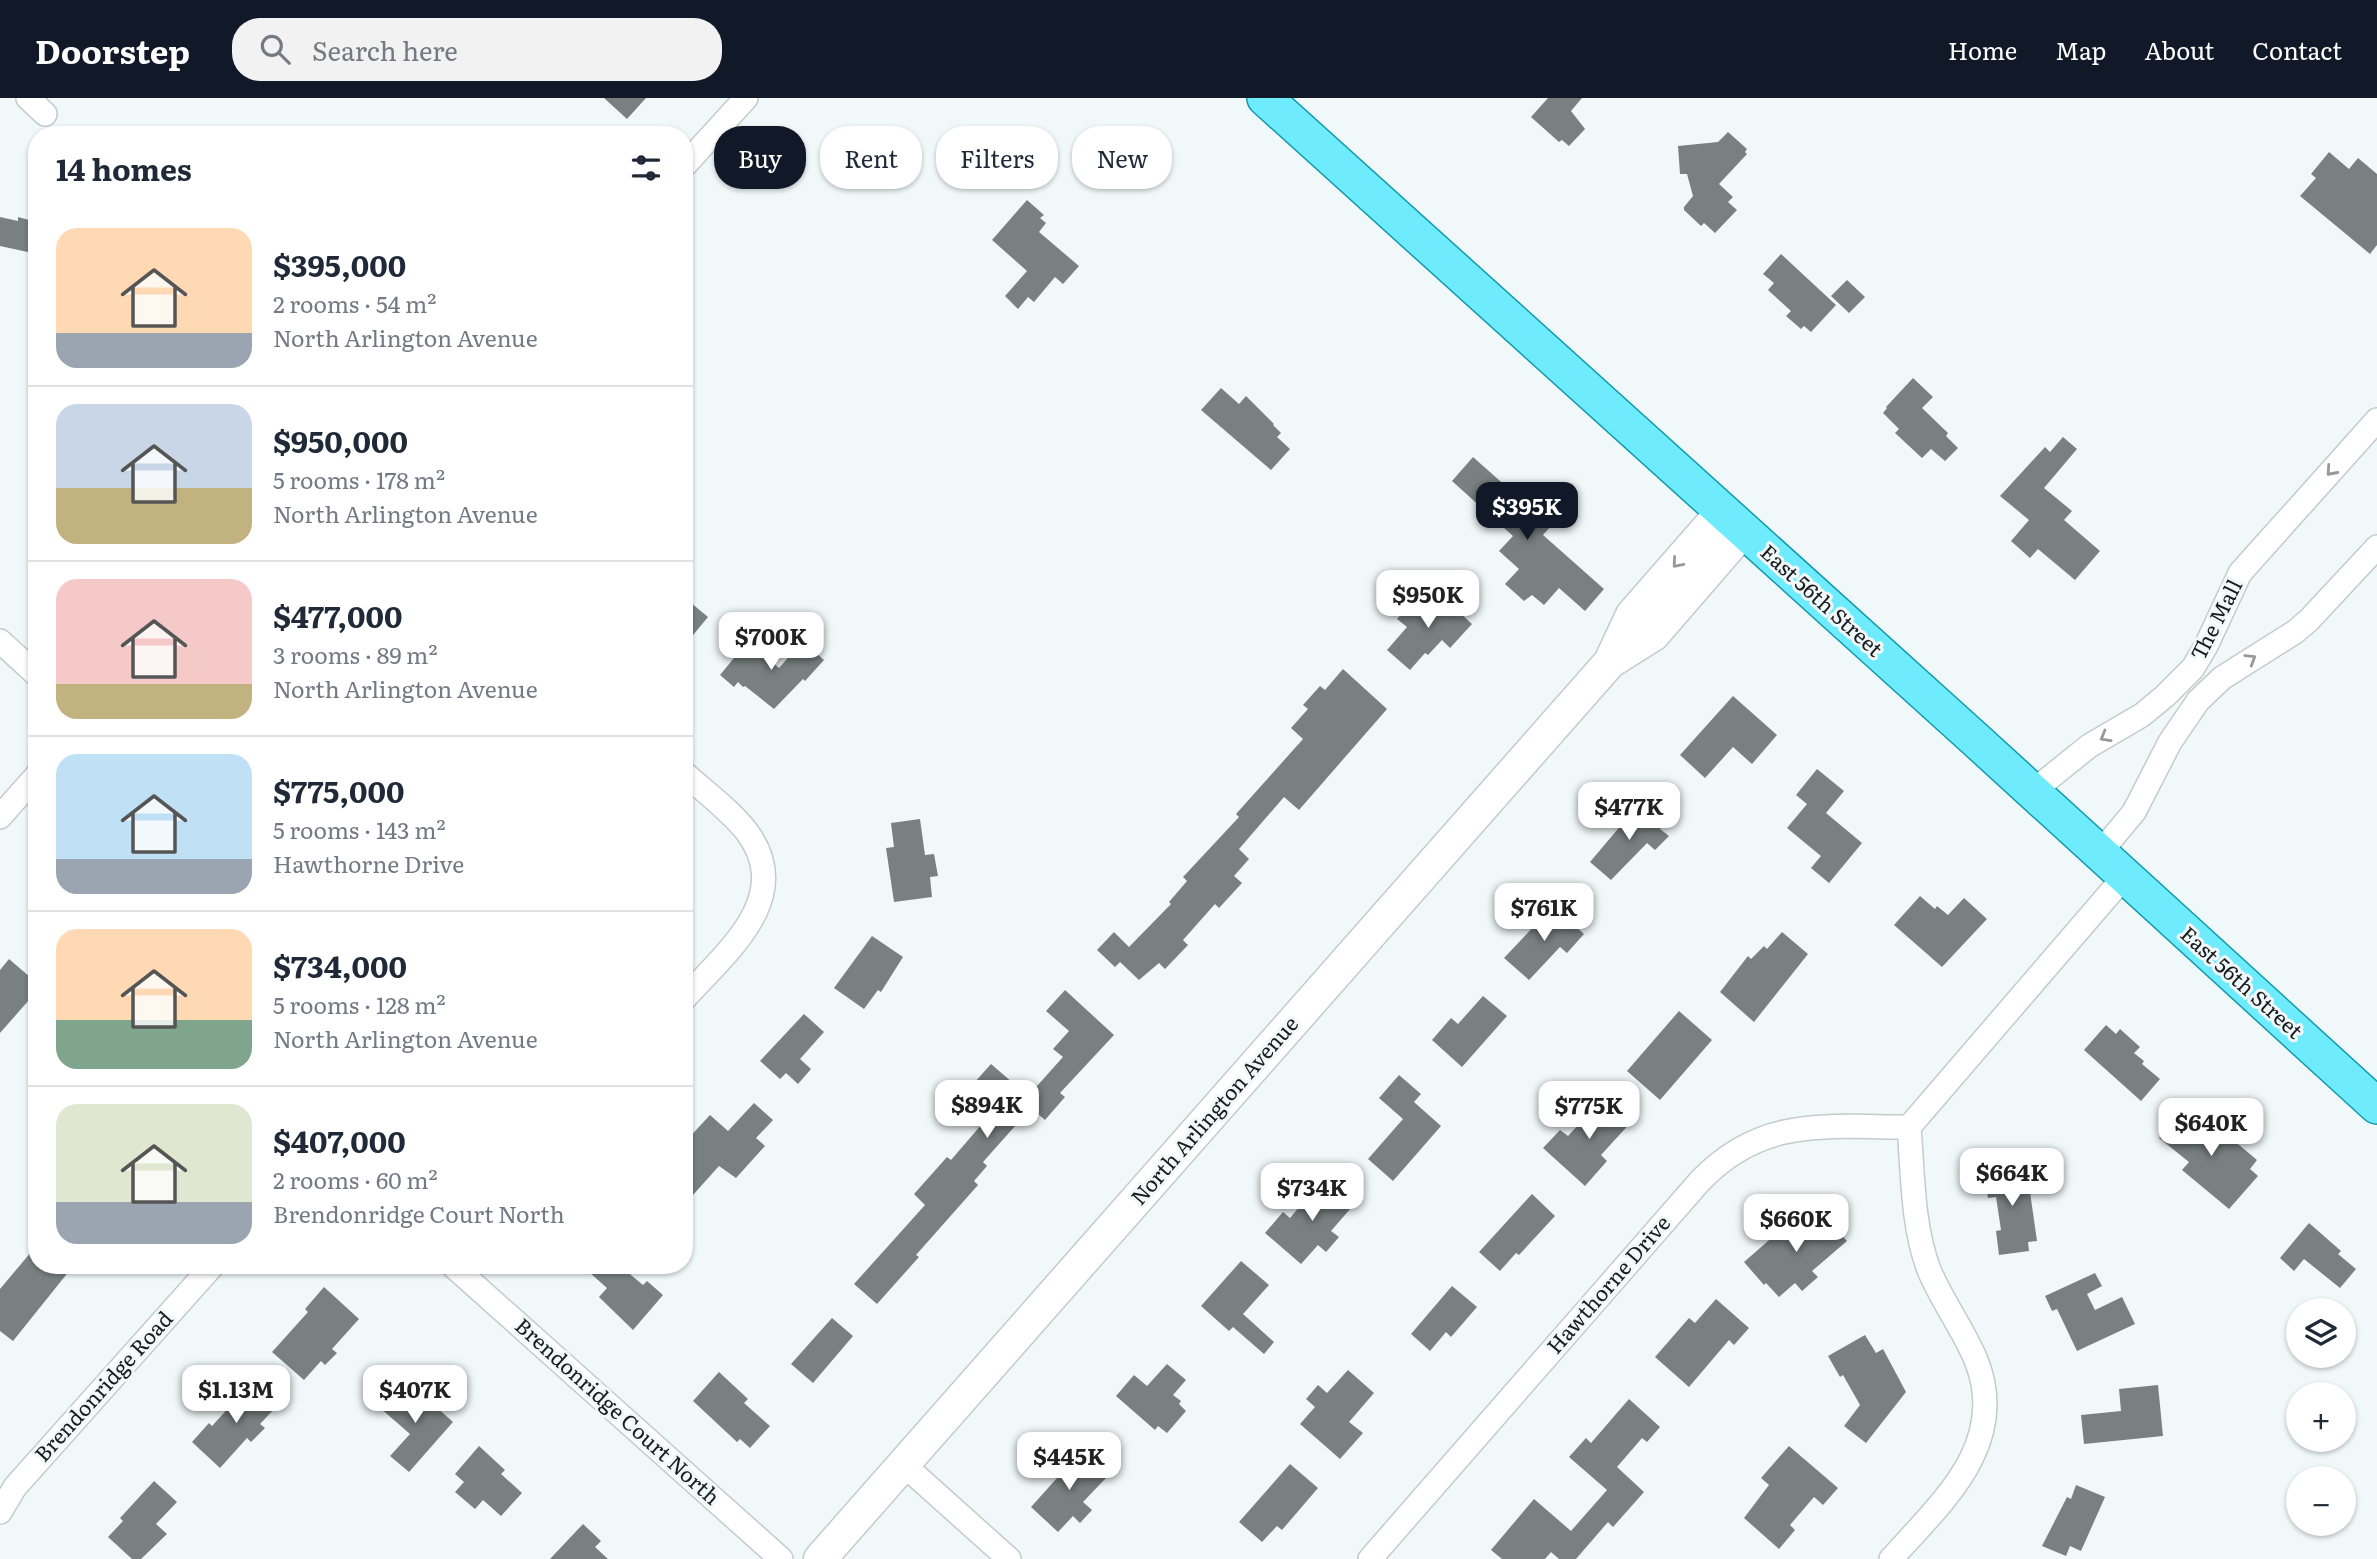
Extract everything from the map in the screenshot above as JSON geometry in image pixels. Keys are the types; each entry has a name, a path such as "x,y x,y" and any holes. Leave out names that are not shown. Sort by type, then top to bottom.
{"main road":[{"name":"East 56th Street","path":"1265,98 2377,1106"},
{"name":"North Arlington Avenue","path":"820,1559 1610,662 1632,615 1733,522"}],"street":[{"path":"28,98 45,114"},
{"path":"693,156 746,98"},
{"name":"The Mall","path":"2032,792 2089,746 2142,715 2185,676 2206,646 2240,573 2377,421"},
{"name":"The Mall","path":"2099,854 2134,812 2182,722 2205,694 2222,678 2295,632 2377,547"},
{"path":"0,641 28,667"},
{"path":"2185,676 2205,694"},
{"path":"2142,715 2170,742"},
{"path":"693,781 742,826 757,849 763,870 761,902 751,922 693,989"},
{"path":"0,817 28,785"},
{"path":"1891,1559 1966,1471 1979,1442 1985,1410 1984,1388 1975,1357 1930,1271 1923,1252 1917,1222 1909,1127 2124,877"},
{"name":"Hawthorne Drive","path":"1370,1559 1700,1181 1723,1160 1759,1139 1809,1126 1909,1127"},
{"name":"Brendonridge Road","path":"0,1512 15,1487 205,1274"},
{"name":"Brendonridge Court North","path":"463,1274 781,1559"},
{"path":"903,1464 1009,1559"}],"building":[{"path":"604,98 646,98 627,119"},
{"path":"1548,98 1582,98 1571,111 1585,129 1569,146 1562,140 1559,142 1531,117"},
{"path":"1728,132 1747,149 1747,154 1719,184 1733,197 1728,202 1737,210 1715,233 1704,223 1701,226 1684,210 1693,196 1687,174 1680,174 1678,146 1718,142"},
{"path":"2329,152 2349,169 2358,158 2377,174 2377,245 2370,254 2300,196 2316,178 2311,174"},
{"path":"1027,200 1044,215 1040,218 1046,223 1039,232 1079,266 1063,284 1055,277 1034,302 1028,297 1018,309 1005,296 1027,271 992,240"},
{"path":"0,217 18,221 18,217 28,220 28,252 0,246"},
{"path":"1781,254 1836,305 1811,332 1804,326 1801,329 1786,316 1791,311 1768,290 1774,283 1763,274"},
{"path":"1847,280 1865,297 1849,313 1831,296"},
{"path":"1913,378 1933,397 1922,408 1948,433 1946,436 1958,448 1945,461 1931,449 1922,458 1895,433 1899,429 1883,413"},
{"path":"1221,388 1239,404 1246,396 1281,433 1277,437 1290,449 1271,470 1201,410"},
{"path":"2063,437 2077,449 2044,488 2072,511 2064,520 2100,551 2075,580 2038,549 2030,558 2011,541 2029,520 2000,496 2045,447 2050,452"},
{"path":"1473,457 1551,526 1543,535 1604,589 1585,611 1559,588 1544,605 1532,595 1524,601 1505,584 1519,569 1499,551 1513,536 1452,481"},
{"path":"1438,593 1472,624 1450,648 1442,640 1428,655 1425,653 1410,670 1387,650 1407,627 1397,619 1412,602 1422,611"},
{"path":"693,604 708,617 693,635"},
{"path":"748,641 779,668 803,641 824,660 774,709 745,686 738,682 734,687 720,675"},
{"path":"1343,669 1387,709 1299,810 1284,797 1239,849 1249,859 1234,876 1242,883 1219,908 1215,904 1183,940 1188,945 1165,969 1159,963 1139,980 1120,962 1115,967 1097,950 1114,932 1129,947 1171,904 1169,902 1187,881 1183,877 1239,817 1236,814 1303,739 1291,728 1308,709 1303,705 1320,686 1325,690"},
{"path":"1733,696 1777,735 1752,764 1733,747 1705,778 1680,755"},
{"path":"1817,769 1844,791 1826,813 1862,843 1829,883 1811,868 1821,856 1787,828 1807,804 1796,795"},
{"path":"1639,804 1663,825 1660,829 1669,836 1655,850 1647,843 1611,880 1590,862"},
{"path":"920,819 925,855 934,854 938,876 930,877 932,897 894,902 886,848 894,847 891,823"},
{"path":"1920,896 1935,909 1937,906 1948,915 1964,898 1987,919 1942,967 1894,925"},
{"path":"1553,906 1584,934 1567,953 1560,947 1529,980 1504,958"},
{"path":"1782,932 1808,954 1754,1022 1720,992 1748,956 1751,959 1764,946 1767,949"},
{"path":"872,936 903,957 881,992 878,990 864,1009 834,988"},
{"path":"9,959 28,975 28,1001 0,1033 0,970"},
{"path":"1065,990 1114,1035 1060,1093 1065,1097 1045,1120 1031,1108 983,1162 987,1166 974,1181 978,1185 877,1304 854,1284 925,1205 914,1194 947,1157 951,1160 982,1124 957,1102 991,1064 1028,1096 1063,1057 1053,1049 1069,1031 1046,1011"},
{"path":"1483,996 1507,1016 1462,1067 1432,1040 1451,1018 1458,1024"},
{"path":"1679,1011 1712,1040 1660,1100 1627,1071"},
{"path":"804,1014 824,1032 800,1059 811,1069 798,1084 786,1073 780,1079 760,1061"},
{"path":"2106,1025 2116,1034 2120,1029 2140,1047 2134,1053 2144,1061 2142,1064 2160,1079 2141,1101 2084,1050"},
{"path":"1399,1075 1421,1094 1414,1102 1441,1126 1393,1181 1368,1159 1403,1119 1379,1098"},
{"path":"1606,1095 1633,1120 1601,1155 1607,1161 1585,1186 1543,1148 1560,1130 1568,1136"},
{"path":"754,1103 773,1120 756,1138 765,1146 736,1178 719,1166 693,1195 693,1133 710,1115 728,1131"},
{"path":"2185,1107 2228,1143 2232,1139 2257,1160 2250,1169 2258,1176 2229,1209 2182,1170 2189,1162 2159,1138"},
{"path":"2026,1164 2037,1241 2028,1242 2029,1251 1999,1255 1996,1231 2001,1230 1996,1197 1988,1198 1984,1170"},
{"path":"1333,1180 1357,1201 1331,1231 1339,1237 1326,1252 1318,1245 1301,1264 1265,1233 1283,1212 1290,1218 1306,1199 1310,1203"},
{"path":"1532,1194 1555,1216 1519,1255 1516,1253 1500,1271 1479,1252"},
{"path":"1817,1208 1847,1241 1812,1271 1818,1277 1802,1291 1795,1283 1779,1297 1766,1283 1764,1285 1744,1262 1783,1228 1788,1233"},
{"path":"2309,1223 2341,1251 2338,1254 2356,1269 2340,1288 2304,1259 2294,1271 2280,1258"},
{"path":"28,1256 28,1274 67,1274 13,1341 0,1331 0,1289"},
{"path":"1241,1261 1269,1285 1243,1314 1274,1342 1264,1354 1233,1327 1229,1331 1201,1306"},
{"path":"2095,1273 2102,1286 2087,1294 2095,1310 2122,1297 2135,1324 2077,1351 2057,1309 2052,1311 2045,1296"},
{"path":"591,1274 630,1274 643,1285 647,1281 663,1295 633,1330 599,1297 607,1288"},
{"path":"1452,1286 1477,1307 1451,1337 1446,1332 1430,1351 1411,1334"},
{"path":"324,1287 359,1319 332,1349 337,1353 325,1365 321,1361 304,1380 272,1352 308,1312 305,1309"},
{"path":"1716,1299 1749,1328 1734,1345 1729,1340 1689,1387 1655,1357 1689,1318 1695,1323"},
{"path":"832,1318 853,1336 813,1383 791,1364"},
{"path":"1865,1335 1876,1353 1883,1349 1906,1392 1866,1443 1844,1426 1860,1405 1843,1375 1840,1377 1828,1356"},
{"path":"1167,1364 1186,1380 1173,1395 1181,1401 1179,1404 1186,1411 1167,1433 1158,1426 1155,1430 1116,1396 1134,1375 1147,1386"},
{"path":"1348,1370 1374,1393 1349,1422 1363,1433 1340,1459 1300,1424 1315,1407 1306,1399 1318,1385 1327,1393"},
{"path":"719,1372 748,1399 744,1403 770,1426 750,1448 740,1439 737,1442 693,1401"},
{"path":"252,1382 278,1405 260,1424 265,1428 251,1442 247,1438 220,1468 192,1442 209,1423 212,1426"},
{"path":"398,1385 407,1394 411,1390 430,1407 433,1404 453,1422 409,1472 390,1456 410,1434 379,1407"},
{"path":"2158,1385 2163,1436 2084,1444 2081,1415 2121,1411 2119,1389"},
{"path":"1629,1399 1660,1427 1647,1442 1642,1438 1617,1467 1644,1492 1613,1527 1608,1522 1576,1559 1559,1559 1551,1552 1545,1559 1502,1559 1491,1550 1534,1499 1571,1531 1607,1490 1569,1457 1586,1438 1591,1443"},
{"path":"479,1446 505,1470 501,1474 522,1493 501,1516 483,1500 475,1509 455,1492 464,1482 455,1474"},
{"path":"1789,1446 1838,1488 1823,1505 1814,1497 1790,1525 1795,1530 1779,1549 1744,1518 1769,1485 1761,1478"},
{"path":"1074,1448 1106,1478 1083,1502 1092,1510 1080,1523 1073,1516 1058,1532 1031,1507 1057,1478 1055,1476 1063,1468 1059,1464"},
{"path":"1290,1464 1318,1488 1282,1530 1277,1526 1262,1542 1239,1522"},
{"path":"154,1481 177,1502 156,1524 167,1534 141,1559 132,1559 108,1537 123,1521 120,1518"},
{"path":"2076,1485 2105,1497 2081,1551 2070,1546 2066,1556 2042,1546 2067,1497 2071,1499"},
{"path":"583,1524 601,1541 595,1547 608,1559 550,1559"}]}
